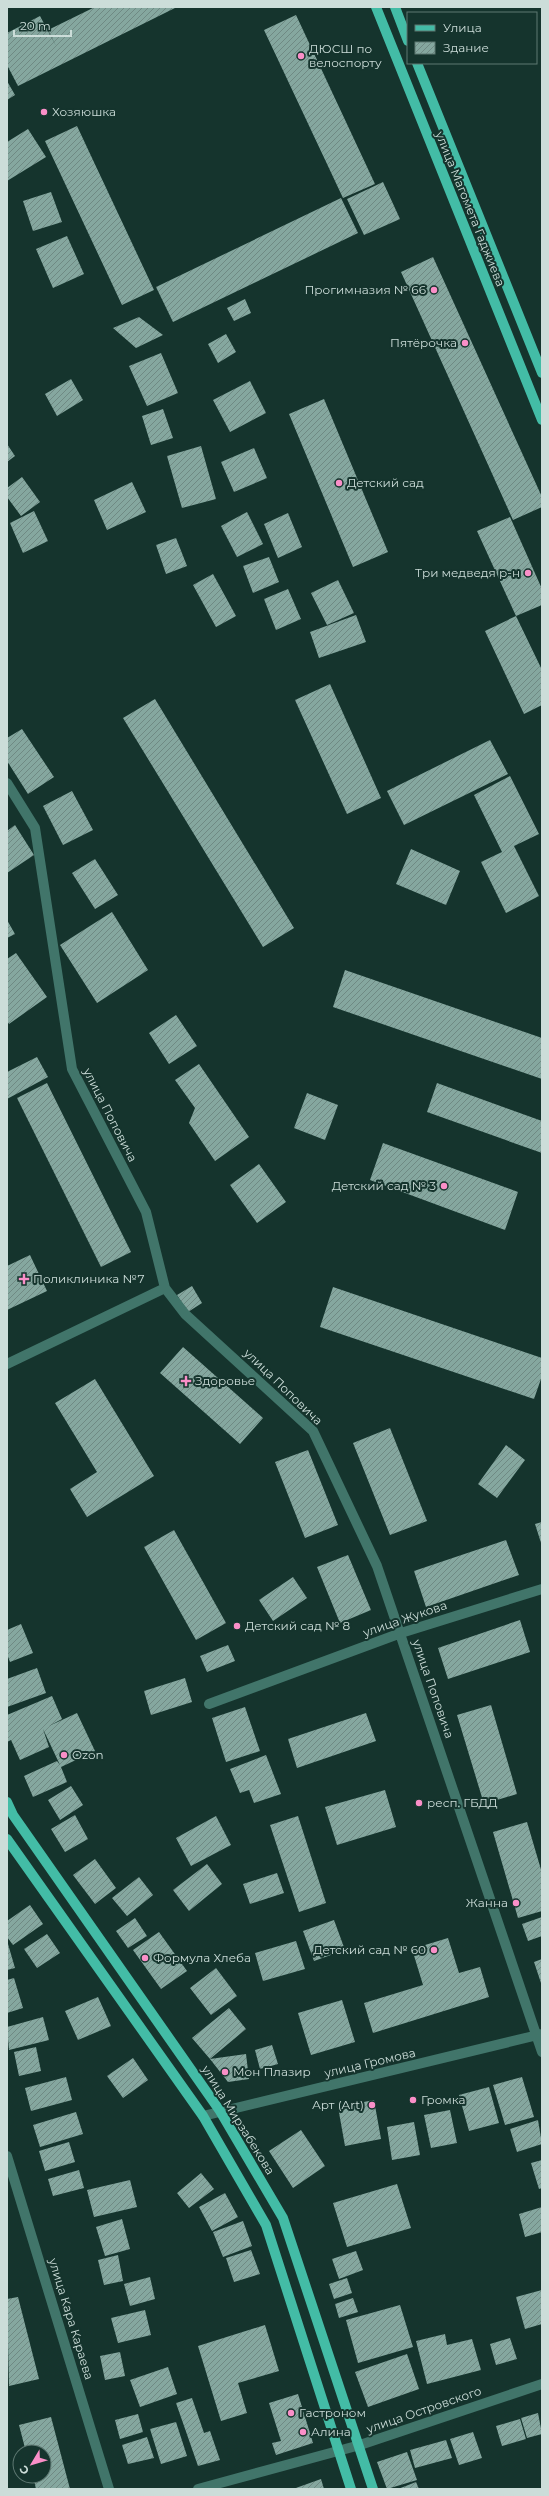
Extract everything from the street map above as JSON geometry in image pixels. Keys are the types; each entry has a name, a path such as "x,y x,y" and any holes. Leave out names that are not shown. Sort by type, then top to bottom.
{"main road":[{"name":"улица Магомета Гаджиева","path":"376,7 542,420"},
{"path":"395,7 407,38"},
{"name":"улица Магомета Гаджиева","path":"417,64 542,373"},
{"name":"улица Мирзабекова","path":"7,1802 18,1822 220,2111 283,2218 360,2446 373,2489"},
{"path":"7,1839 203,2116 266,2225 351,2489"}],"street":[{"name":"улица Поповича","path":"7,783 35,828 72,1069 146,1212 165,1288 185,1314 313,1431 377,1566 510,1957 539,2035 542,2052"},
{"path":"7,1364 165,1288"},
{"name":"улица Жукова","path":"210,1704 401,1633 542,1589"},
{"name":"улица Громова","path":"203,2116 539,2035"},
{"name":"улица Кара Караева","path":"7,2156 109,2489"},
{"name":"улица Островского","path":"198,2489 360,2446 542,2384"}],"building":[{"path":"95,7 177,7 18,86 7,65 7,33 40,16 56,46 48,30"},
{"path":"296,15 375,184 343,198 264,30"},
{"path":"7,81 15,95 7,100"},
{"path":"77,126 154,290 122,305 45,141"},
{"path":"28,129 46,157 7,181 7,142"},
{"path":"383,182 400,219 364,235 347,199"},
{"path":"51,192 62,222 33,231 23,201"},
{"path":"341,198 358,233 173,322 156,287"},
{"path":"67,236 84,274 53,288 36,249"},
{"path":"433,257 542,497 542,507 513,520 401,272"},
{"path":"245,299 251,313 234,321 227,308"},
{"path":"139,317 163,335 136,348 113,328"},
{"path":"226,334 236,352 218,363 208,344"},
{"path":"161,353 178,393 147,406 129,366"},
{"path":"71,379 83,400 57,416 45,394"},
{"path":"250,381 266,413 230,432 213,400"},
{"name":"Детский сад","path":"324,399 388,552 353,567 289,414"},
{"path":"163,409 173,438 151,445 142,416"},
{"path":"7,444 15,456 7,462"},
{"path":"201,446 216,499 182,508 167,456"},
{"path":"254,448 267,478 234,492 221,462"},
{"path":"22,477 40,502 21,516 7,497 7,488"},
{"path":"132,482 146,512 107,530 94,500"},
{"path":"34,511 48,541 23,553 10,523"},
{"path":"247,512 263,544 237,557 221,526"},
{"path":"288,513 302,547 278,558 264,524"},
{"path":"510,517 542,589 542,605 516,616 477,531"},
{"path":"176,538 187,566 166,574 156,545"},
{"path":"269,557 279,582 253,593 243,566"},
{"path":"213,574 236,616 216,627 193,585"},
{"path":"338,580 354,613 327,625 311,593"},
{"path":"288,589 301,619 276,630 264,599"},
{"path":"356,615 366,642 319,658 310,632"},
{"path":"516,616 542,670 542,705 524,714 485,631"},
{"path":"330,684 381,798 347,814 295,700"},
{"path":"155,699 294,928 263,947 123,718"},
{"path":"22,729 54,777 28,794 7,761 7,738"},
{"path":"490,740 508,774 404,825 387,791"},
{"path":"510,776 539,834 514,846 539,896 506,913 481,862 502,852 474,795"},
{"path":"72,791 93,830 63,845 43,806"},
{"path":"15,825 34,855 7,873 7,831"},
{"path":"411,849 460,871 446,905 396,884"},
{"path":"95,859 118,895 95,909 72,873"},
{"path":"112,912 148,970 97,1003 60,945"},
{"path":"7,920 15,934 7,938"},
{"path":"16,953 47,997 9,1024 7,1021 7,959"},
{"path":"345,970 542,1038 542,1079 333,1007"},
{"path":"176,1015 197,1046 169,1064 149,1033"},
{"path":"37,1057 48,1077 7,1099 7,1072"},
{"path":"199,1064 249,1137 215,1161 189,1123 195,1108 175,1080"},
{"path":"47,1083 131,1252 101,1267 17,1098"},
{"path":"437,1083 542,1121 542,1153 427,1112"},
{"path":"307,1093 338,1105 325,1140 294,1128"},
{"name":"Детский сад № 3","path":"383,1143 518,1192 505,1230 370,1180"},
{"path":"259,1164 286,1202 257,1223 230,1185"},
{"name":"Поликлиника №7","path":"30,1255 47,1291 7,1310 7,1266"},
{"path":"192,1286 202,1303 188,1312 177,1295"},
{"path":"333,1287 542,1358 542,1376 534,1399 320,1327"},
{"path":"183,1347 263,1418 240,1444 160,1373"},
{"path":"95,1379 154,1476 87,1517 70,1489 97,1472 55,1403"},
{"path":"390,1428 427,1521 390,1535 353,1443"},
{"path":"506,1445 525,1460 497,1498 478,1484"},
{"path":"308,1450 338,1525 305,1538 275,1462"},
{"path":"542,1522 542,1546 535,1524"},
{"path":"174,1530 226,1623 196,1640 144,1547"},
{"path":"506,1540 519,1575 426,1607 414,1571"},
{"path":"348,1555 371,1610 340,1623 317,1567"},
{"path":"293,1577 307,1598 273,1621 259,1600"},
{"path":"520,1620 530,1652 448,1679 438,1648"},
{"path":"21,1624 33,1653 10,1662 7,1654 7,1630"},
{"path":"228,1645 235,1661 207,1672 200,1656"},
{"path":"37,1668 46,1693 7,1707 7,1679"},
{"path":"185,1678 192,1702 151,1715 144,1691"},
{"path":"52,1696 62,1719 49,1726 77,1713 95,1751 61,1767 67,1782 33,1797 24,1776 57,1761 60,1765 43,1729 49,1747 20,1760 11,1740 7,1742 7,1715"},
{"path":"491,1705 517,1794 484,1804 457,1715"},
{"path":"245,1707 260,1751 226,1762 212,1718"},
{"path":"366,1713 376,1741 297,1768 288,1739"},
{"path":"266,1755 281,1794 254,1803 249,1790 240,1793 230,1769"},
{"path":"71,1786 83,1805 60,1820 48,1800"},
{"path":"385,1790 396,1827 337,1845 325,1807"},
{"path":"75,1815 88,1839 65,1852 51,1829"},
{"path":"216,1816 231,1845 191,1866 176,1838"},
{"path":"298,1816 326,1903 299,1912 270,1825"},
{"path":"527,1822 542,1873 542,1911 518,1918 493,1832"},
{"path":"95,1859 116,1888 95,1904 73,1875"},
{"path":"207,1864 222,1884 189,1911 173,1890"},
{"path":"277,1873 284,1893 250,1904 243,1884"},
{"path":"139,1877 153,1895 127,1916 112,1898"},
{"path":"30,1905 43,1924 13,1945 7,1937 7,1921"},
{"path":"542,1917 542,1936 528,1941 522,1924"},
{"path":"135,1918 147,1936 128,1948 116,1931"},
{"path":"334,1920 345,1950 314,1961 303,1931"},
{"path":"159,1932 187,1971 161,1989 133,1950"},
{"path":"47,1934 60,1953 37,1968 24,1949"},
{"path":"448,1938 459,1973 480,1967 489,1997 373,2033 364,2003 423,1985 412,1949"},
{"path":"296,1941 305,1969 263,1981 255,1953"},
{"path":"8,1944 15,1968 7,1970 7,1945"},
{"path":"542,1959 542,1986 534,1962"},
{"path":"216,1968 237,1996 211,2015 190,1988"},
{"path":"14,1978 23,2008 7,2013 7,1980"},
{"path":"98,1997 111,2026 78,2040 65,2011"},
{"path":"342,2000 355,2042 311,2055 298,2013"},
{"path":"229,2008 246,2029 210,2059 192,2038"},
{"path":"43,2017 49,2040 9,2050 7,2027"},
{"path":"272,2045 278,2064 260,2069 255,2050"},
{"path":"36,2047 41,2071 19,2076 14,2052"},
{"path":"246,2054 249,2079 228,2082 210,2059"},
{"path":"133,2058 148,2080 123,2098 107,2076"},
{"path":"66,2077 72,2100 31,2111 25,2088"},
{"path":"522,2077 534,2117 505,2125 493,2085"},
{"path":"489,2087 499,2123 469,2131 459,2095"},
{"path":"374,2100 381,2139 345,2146 338,2107"},
{"path":"450,2110 457,2143 431,2148 424,2115"},
{"path":"76,2112 83,2134 40,2147 33,2125"},
{"path":"538,2120 542,2144 517,2152 510,2129"},
{"path":"414,2122 420,2155 392,2160 387,2127"},
{"path":"301,2130 325,2166 293,2188 269,2151"},
{"path":"69,2142 75,2162 45,2171 39,2151"},
{"path":"542,2160 542,2188 539,2189 531,2163"},
{"path":"79,2170 84,2188 53,2196 48,2179"},
{"path":"201,2173 214,2189 189,2208 177,2193"},
{"path":"130,2180 137,2207 94,2217 87,2190"},
{"path":"397,2184 411,2228 347,2247 333,2203"},
{"path":"225,2193 238,2217 212,2231 199,2207"},
{"path":"542,2207 542,2232 525,2237 519,2214"},
{"path":"122,2219 130,2249 105,2256 96,2227"},
{"path":"243,2221 252,2246 223,2257 213,2232"},
{"path":"251,2250 260,2274 234,2282 226,2258"},
{"path":"356,2251 363,2270 339,2279 332,2259"},
{"path":"118,2255 123,2281 104,2285 98,2260"},
{"path":"150,2277 155,2299 130,2306 124,2284"},
{"path":"347,2278 352,2293 334,2299 329,2284"},
{"path":"542,2290 542,2324 525,2329 516,2297"},
{"path":"18,2297 39,2379 9,2386 7,2299"},
{"path":"353,2298 358,2312 339,2318 335,2304"},
{"path":"400,2305 413,2347 358,2363 346,2320"},
{"path":"145,2310 151,2335 118,2343 111,2318"},
{"path":"265,2325 279,2371 238,2383 247,2413 221,2421 198,2346"},
{"path":"445,2334 447,2345 472,2339 481,2370 427,2384 416,2341"},
{"path":"510,2338 517,2359 496,2365 490,2344"},
{"path":"120,2352 125,2376 105,2380 100,2356"},
{"path":"407,2354 419,2389 368,2407 355,2372"},
{"path":"168,2367 177,2394 140,2407 130,2380"},
{"path":"298,2394 313,2443 276,2455 272,2443 281,2441 269,2403"},
{"path":"192,2398 204,2433 210,2431 220,2460 198,2466 176,2403"},
{"path":"538,2413 542,2434 527,2438 521,2418"},
{"path":"138,2414 143,2432 120,2439 115,2420"},
{"path":"51,2417 70,2489 36,2489 35,2484 52,2484 52,2444 24,2444 19,2425"},
{"path":"520,2419 526,2439 502,2446 496,2426"},
{"path":"176,2422 187,2456 161,2464 150,2429"},
{"path":"473,2432 482,2458 459,2465 450,2439"},
{"path":"147,2437 154,2458 128,2464 122,2445"},
{"path":"446,2440 452,2458 415,2468 410,2450"},
{"path":"407,2452 417,2480 387,2489 377,2462"},
{"path":"321,2479 324,2489 293,2489"},
{"path":"416,2482 419,2489 398,2489"}],"place":[{"name":"ДЮСШ по велоспорту","path":"301,56"},
{"name":"Хозяюшка","path":"44,112"},
{"name":"Прогимназия № 66","path":"434,290"},
{"name":"Пятёрочка","path":"465,343"},
{"name":"Детский сад","path":"339,483"},
{"name":"Три медведя р-н","path":"528,573"},
{"name":"Детский сад № 3","path":"444,1186"},
{"name":"Поликлиника №7","path":"24,1279"},
{"name":"Здоровье","path":"186,1381"},
{"name":"Детский сад № 8","path":"237,1626"},
{"name":"Ozon","path":"64,1755"},
{"name":"респ. ГБДД","path":"419,1803"},
{"name":"Жанна","path":"516,1903"},
{"name":"Детский сад № 60","path":"434,1950"},
{"name":"Формула Хлеба","path":"145,1958"},
{"name":"Мон Плазир","path":"225,2072"},
{"name":"Громка","path":"413,2100"},
{"name":"Арт (Art)","path":"372,2105"},
{"name":"Гастроном","path":"291,2413"},
{"name":"Алина","path":"303,2432"}]}
